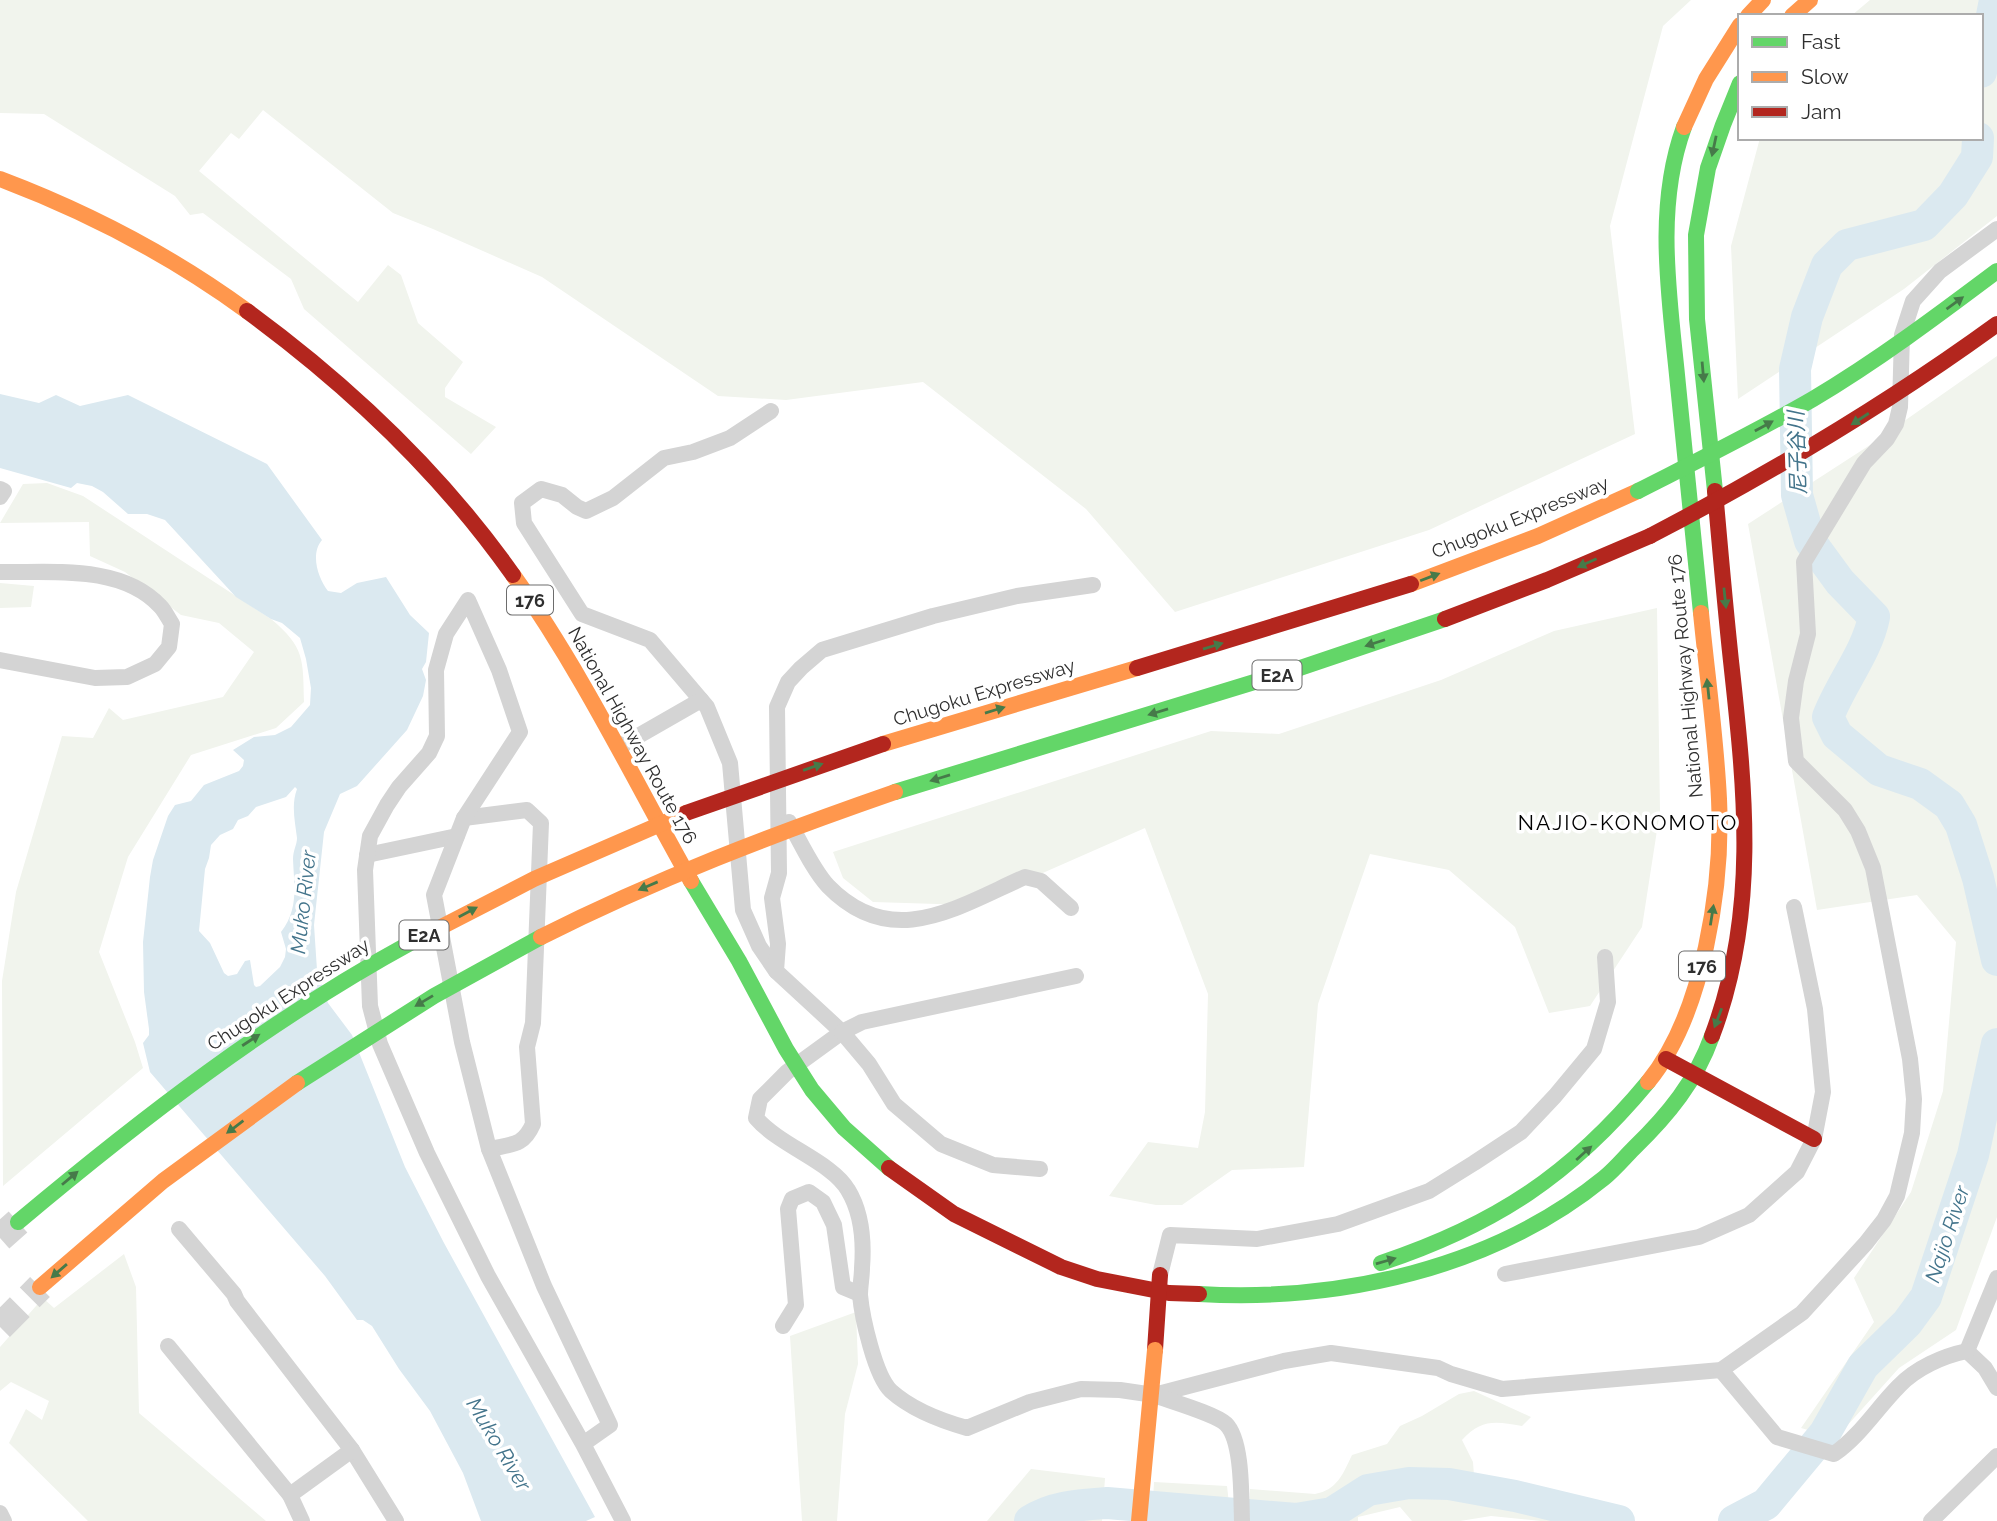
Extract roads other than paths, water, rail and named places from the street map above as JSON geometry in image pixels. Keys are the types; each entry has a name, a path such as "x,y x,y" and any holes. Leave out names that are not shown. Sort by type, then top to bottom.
{"main road":[{"path":"1750,14 1763,0"},
{"path":"1794,14 1810,0"},
{"name":"National Highway Route 176","path":"0,179 55,199 134,238 207,284 280,337 346,391 435,479 482,534 555,636 619,747 664,834 736,957 794,1066 840,1125 899,1174 950,1212 1046,1262 1096,1279 1163,1278 1204,1281 1335,1274 1408,1255 1463,1233 1517,1203 1565,1170 1596,1142 1666,1059 1700,977 1718,871 1719,800 1666,263 1671,177 1684,122 1710,68 1738,28"},
{"name":"National Highway Route 176","path":"1163,1278 1252,1297 1321,1294 1433,1268 1518,1236 1593,1189 1637,1151 1674,1106 1695,1075 1724,1002 1740,934 1745,801 1703,378 1695,254 1702,199 1717,133 1738,87"},
{"name":"Chugoku Expressway","path":"18,1222 141,1120 231,1054 316,997 402,947 497,897 579,858 767,783 883,744 1418,582 1538,536 1638,491 1730,445 1814,398 1891,349 1997,271"},
{"name":"E2A","path":"40,1287 180,1167 255,1112 421,1003 510,952 597,908 802,824 895,792 1300,668 1431,624 1547,580 1650,536 1747,486 1832,437 1914,384 1997,324"},
{"path":"1666,1059 1814,1139"},
{"name":"National Highway Route 176","path":"899,1174 1045,1241"},
{"path":"1139,1521 1163,1278"}],"street":[{"path":"1154,1395 1284,1361 1331,1353 1438,1368 1502,1389 1720,1370 1802,1313 1884,1220 1897,1196 1912,1133 1914,1099 1910,1059 1873,868 1858,831 1845,810 1796,761 1791,718 1796,681 1808,634 1804,562 1864,463 1887,439 1896,424 1900,407 1902,335 1913,301 1940,271 1997,229"},
{"path":"771,411 730,438 693,452 664,458 613,498 586,511 576,507 562,495 541,489 523,503 524,523 582,614 650,640 707,707 730,763 743,910 759,946 776,971 842,1032 869,1064 894,1104 941,1144 993,1165 1040,1169"},
{"path":"0,489 4,491 0,497"},
{"path":"0,572 80,573 112,579 138,589 149,597 160,606 172,624 169,647 155,664 127,677 95,678 0,660"},
{"path":"776,971 778,944 772,898 779,873 776,707 788,682 822,650 933,616 1005,598 1093,585"},
{"path":"583,1444 610,1426 544,1286 489,1149 462,1042 434,895 464,818 520,732 499,670 468,600 446,634 436,670 438,736 429,753 399,787 370,836 365,870 370,1006 380,1044 427,1153 488,1276 583,1444 623,1521"},
{"path":"619,747 701,700"},
{"path":"778,803 826,884 851,906 875,917 903,922 934,917 1025,877 1041,881 1071,908"},
{"path":"464,818 527,810 541,823 533,1023 527,1047 533,1124 520,1143 489,1149"},
{"path":"367,855 457,836"},
{"path":"1505,1274 1699,1237 1749,1215 1797,1172 1814,1139 1824,1092 1815,1010 1794,907"},
{"path":"1163,1278 1170,1235 1257,1239 1338,1224 1429,1191 1521,1132 1594,1049 1608,1002 1605,957"},
{"path":"1076,976 862,1022 842,1032 794,1066 760,1099 756,1118 768,1132 829,1171 847,1188 856,1207 863,1237 860,1294 867,1338 888,1389 906,1403 967,1428 1030,1402 1082,1389 1120,1390 1154,1395 1226,1423 1235,1438 1242,1521"},
{"path":"783,1326 796,1305 788,1209 792,1199 809,1192 823,1202 834,1225 843,1287 860,1294"},
{"path":"180,1229 234,1294 352,1450 396,1521"},
{"path":"1967,1351 1997,1278"},
{"path":"168,1346 290,1495 302,1521"},
{"path":"1720,1370 1777,1437 1834,1454 1847,1444 1901,1383 1944,1356 1967,1351"},
{"path":"1967,1351 1984,1368 1997,1388"},
{"path":"290,1495 352,1450"},
{"path":"1931,1521 1997,1457"},
{"path":"0,1513 4,1521"}],"water":[{"name":"Muko River","path":"0,394 39,403 56,395 80,406 128,395 267,464 322,540 316,552 316,559 321,580 328,591 341,593 357,583 386,577 410,615 429,633 426,662 422,669 426,680 423,696 407,730 357,786 340,794 324,832 314,925 317,970 328,1003 352,1035 405,1167 595,1517 586,1521 481,1521 463,1473 430,1411 372,1326 363,1320 357,1320 325,1276 150,1072 143,1043 149,1035 149,1029 144,992 143,942 153,860 168,816 175,805 191,801 204,785 239,771 244,760 233,750 254,737 275,735 291,727 310,705 311,688 300,638 282,623 236,597 165,520 147,514 128,514 92,486 77,483 71,488 0,468","holes":["295,787 294,807 297,838 293,859 293,906 281,932 286,949 285,957 280,967 256,987 250,960 245,961 237,974 228,976 210,943 199,931 205,869 211,845 220,835 233,829 238,820 248,816 256,807 286,797"]}],"waterway":[{"name":"尼子谷川","path":"1983,62 1995,0"},
{"name":"尼子谷川","path":"1978,140 1977,157 1953,195 1924,225 1847,245 1827,265 1807,317 1795,369 1797,495 1810,541 1840,582 1874,617 1866,643 1828,717 1837,735 1879,770 1920,784 1949,805 1961,825 1978,878 1997,960"},
{"name":"Najio River","path":"1734,1521 1766,1504 1825,1433 1863,1366 1907,1323 1926,1297 1973,1155 1997,1044"},
{"name":"Najio River","path":"1030,1521 1057,1509 1107,1503 1296,1519 1332,1513 1368,1490 1409,1483 1449,1484 1515,1496 1619,1521"}],"tunnel":[{"path":"0,1238 18,1222"},
{"path":"0,1327 40,1287"}],"district":[{"name":"NAJIO-KONOMOTO","path":"1628,822"}]}
